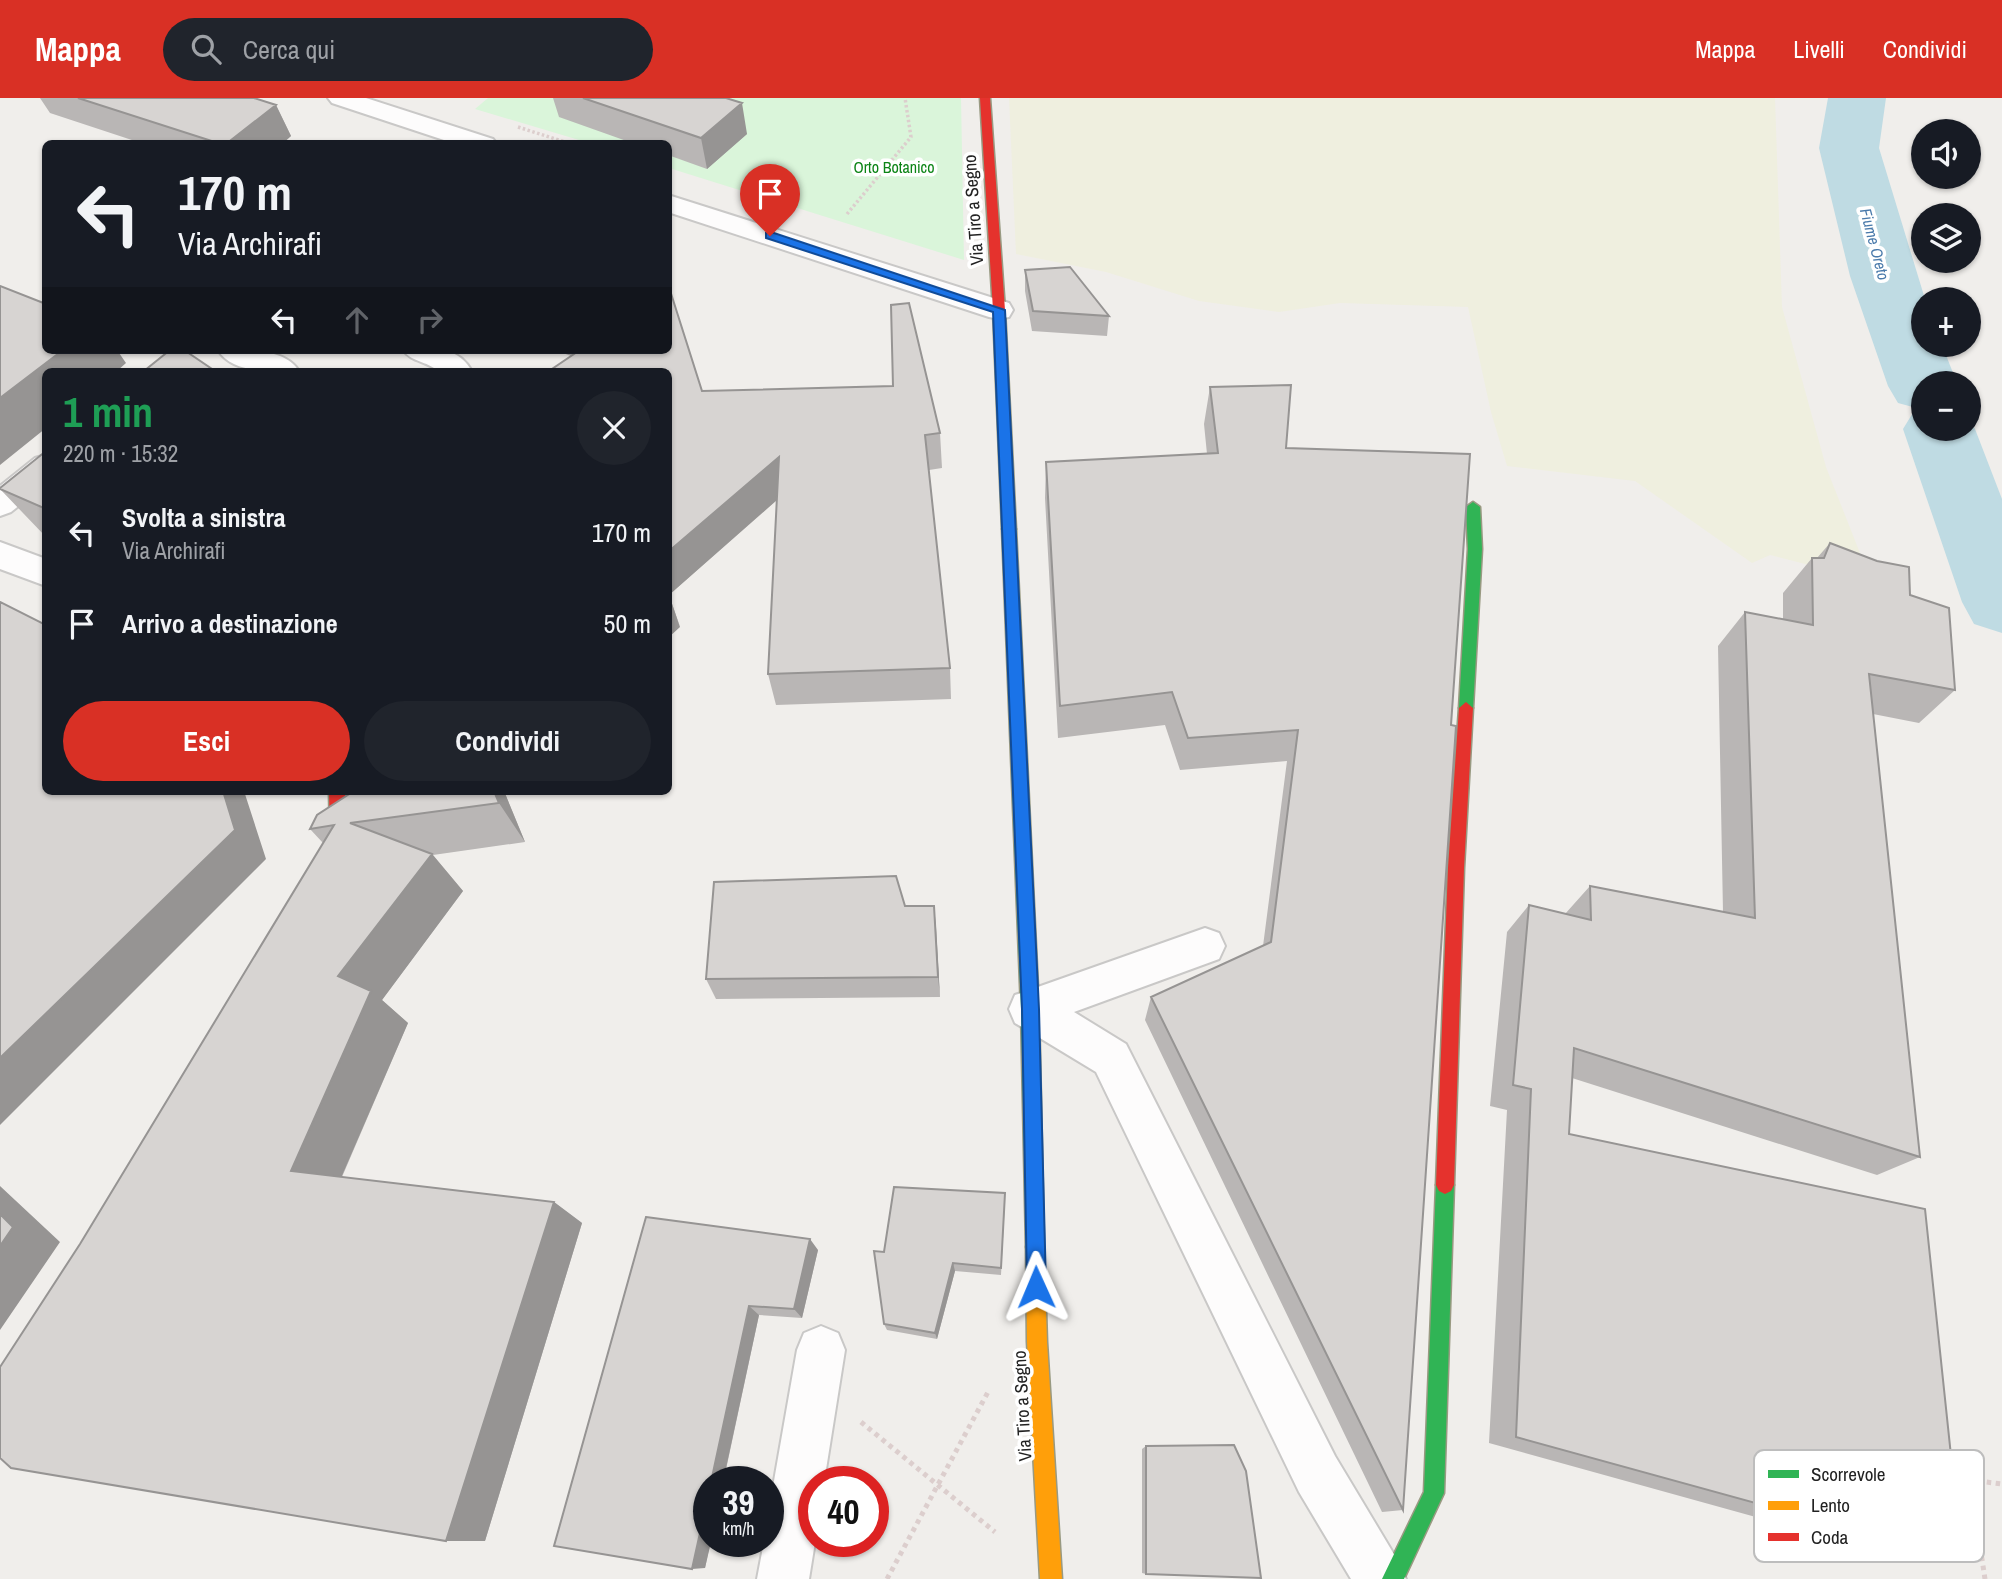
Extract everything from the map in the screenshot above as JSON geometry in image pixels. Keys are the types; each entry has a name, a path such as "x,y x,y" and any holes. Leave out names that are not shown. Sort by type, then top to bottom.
{"street":[{"path":"341,98 454,139"},
{"name":"Via Tiro a Segno","path":"985,98 999,310 1030,1009 1037,1342 1051,1579"},
{"path":"672,204 999,310"},
{"path":"243,354 277,368"},
{"path":"430,354 442,358 454,368"},
{"path":"0,504 42,469"},
{"path":"1393,1579 1434,1493 1456,868 1475,549 1474,507"},
{"path":"0,555 42,571"},
{"path":"327,862 338,839 337,795"},
{"path":"1030,1009 1205,946"},
{"path":"1030,1009 1111,1058 1317,1474 1380,1579"},
{"path":"783,1579 818,1370"}],"path":[{"path":"847,214 911,137 905,98"},
{"path":"887,1579 1010,1353 1037,1342"},
{"path":"818,1370 858,1420 1051,1579"},
{"path":"1984,1482 2002,1484"}],"green space":[{"name":"Orto Botanico","path":"488,98 961,98 964,260 672,169 672,140 579,140 475,109"},
{"path":"1009,98 1775,98 1782,307 1826,467 1871,581 1770,555 1752,563 1635,481 1507,466 1491,412 1468,307 1340,303 1279,312 1199,301 1106,272 1016,254"}],"building":[{"path":"78,98 254,98 276,105 231,140 209,140"},
{"path":"583,98 726,98 742,103 701,138"},
{"path":"1070,267 1109,316 1033,311 1025,270"},
{"path":"0,286 42,302 42,354 58,354 0,398"},
{"path":"672,297 702,391 893,386 891,305 909,303 940,433 925,435 950,668 768,674 779,457 672,549 672,368 553,368 574,354 672,354"},
{"path":"165,354 190,354 211,368 148,368"},
{"path":"1291,385 1286,448 1470,454 1451,725 1456,726 1403,1510 1151,997 1271,942 1298,730 1188,738 1172,692 1060,706 1046,462 1218,453 1210,387"},
{"path":"42,454 42,507 0,488"},
{"path":"1830,543 1877,561 1909,567 1910,595 1949,608 1955,690 1869,674 1920,1157 1574,1048 1569,1134 1925,1209 1950,1450 1754,1450 1754,1503 1516,1437 1531,1089 1513,1085 1529,905 1591,920 1590,886 1755,918 1745,612 1813,625 1812,558 1824,558"},
{"path":"0,602 42,623 42,795 224,795 235,830 0,1058"},
{"path":"348,795 496,795 499,803 350,823 432,854 338,976 371,991 291,1171 554,1202 446,1541 11,1468 0,1458 0,1367 80,1244 334,825 310,829 317,815"},
{"path":"896,876 905,906 934,906 938,977 706,979 714,882"},
{"path":"894,1187 1005,1193 1001,1268 953,1263 935,1333 884,1324 874,1251 884,1252"},
{"path":"0,1214 13,1227 0,1246"},
{"path":"646,1217 810,1239 794,1309 749,1306 714,1466 693,1466 695,1557 692,1569 554,1546"},
{"path":"1234,1445 1246,1471 1261,1578 1146,1574 1146,1446"}],"waterway":[{"name":"Fiume Oreto","path":"1857,98 1849,148 1883,276 1918,371"},
{"name":"Fiume Oreto","path":"1943,441 2002,602"}],"traffic: fast":[{"path":"1466,708 1475,549 1473,507"},
{"path":"1009,529 1030,1009 1035,1247"},
{"path":"1393,1579 1434,1493 1445,1185"}],"traffic: slow":[{"path":"1035,1247 1037,1342 1051,1579"}],"traffic: jam":[{"path":"985,98 999,310 1009,529"},
{"path":"1445,1185 1456,868 1466,708"},
{"path":"332,851 338,839 337,795"}],"route":[{"path":"770,236 999,310 1030,1009 1036,1287"}]}
